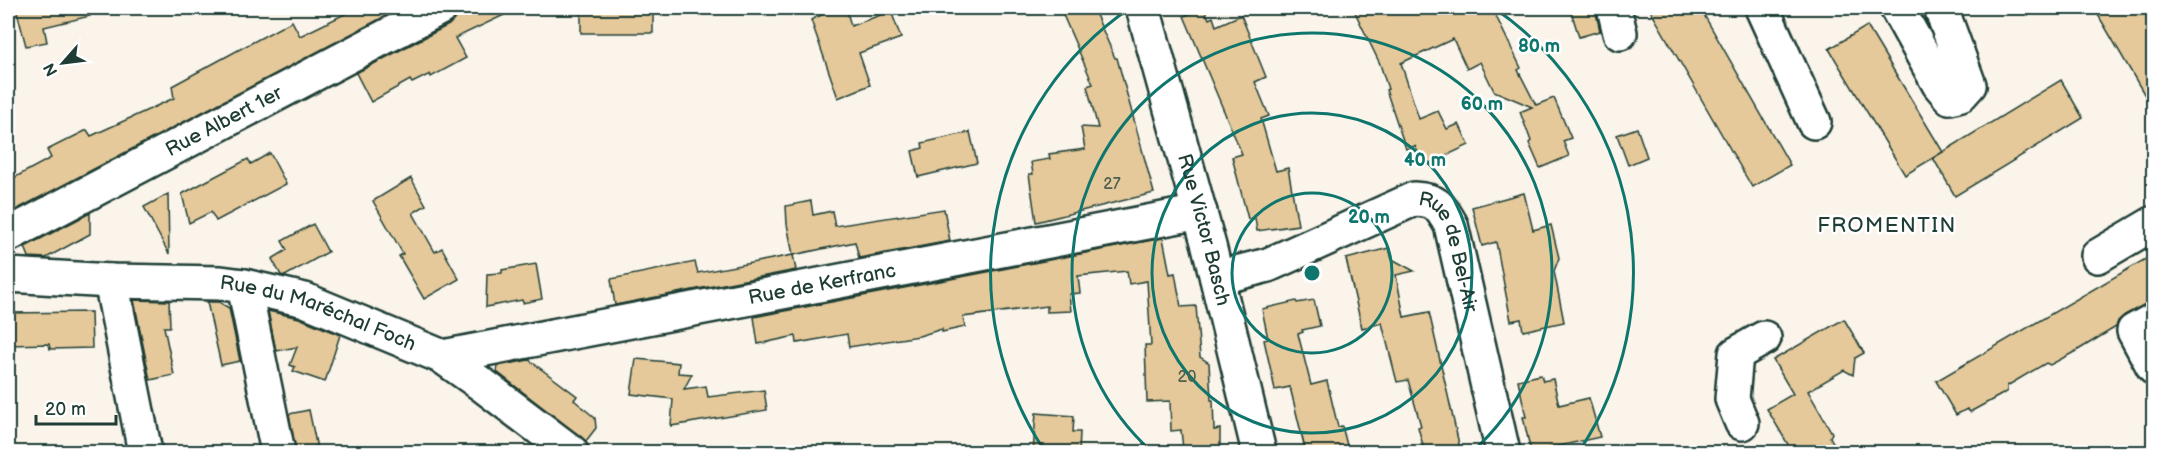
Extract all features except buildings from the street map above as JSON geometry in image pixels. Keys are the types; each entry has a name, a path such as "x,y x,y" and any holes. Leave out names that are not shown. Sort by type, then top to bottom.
{"street":[{"name":"Rue Albert 1er","path":"8,235 440,8"},
{"name":"Rue Victor Basch","path":"1143,8 1200,212 1259,453"},
{"path":"1762,8 1814,122"},
{"path":"1897,8 1939,84 1950,97 1961,94 1969,85 1941,8"},
{"name":"Rue de Bel-Air","path":"1217,278 1268,265 1414,199 1428,200 1441,207 1451,225 1503,453"},
{"name":"Rue de Kerfranc","path":"443,357 1200,212"},
{"path":"2098,256 2154,224"},
{"name":"Rue du Maréchal Foch","path":"19,276 210,283 244,286 305,300 443,357 571,453"},
{"path":"111,281 145,453"},
{"path":"244,286 278,453"},
{"path":"2154,320 2134,331 2154,368"},
{"path":"1742,423 1732,399 1736,354 1764,338"}],"district":[{"name":"FROMENTIN","path":"1887,225"}]}
